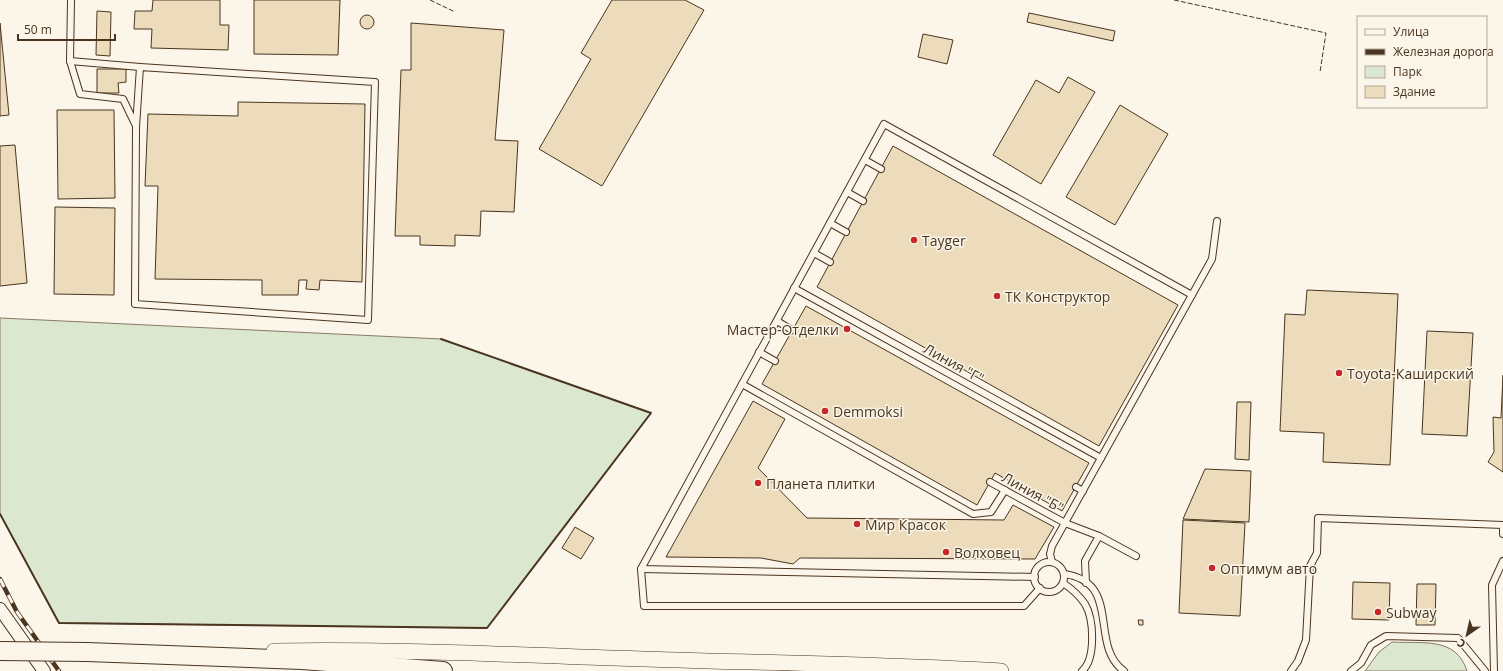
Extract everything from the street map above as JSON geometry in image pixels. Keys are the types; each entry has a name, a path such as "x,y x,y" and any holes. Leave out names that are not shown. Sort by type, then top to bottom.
{"main road":[{"path":"0,651 156,654 302,660 443,671"}],"street":[{"path":"0,609 44,671"},
{"path":"156,654 348,650 746,663 899,665 1001,671"}],"lane":[{"path":"71,0 70,61 80,94 123,99 136,127"},
{"path":"70,61 375,82 368,320 135,304 136,127 140,67"},
{"path":"1040,588 1024,606 644,606 641,570 884,124 1192,295"},
{"path":"865,160 881,169"},
{"path":"847,192 863,201"},
{"path":"1052,562 1040,565 1034,577 1040,588 1049,591 1056,590 1063,583 1064,574 1062,569 1052,562 1050,554 1052,546 1212,259 1217,221"},
{"path":"830,223 846,232"},
{"path":"814,253 830,262"},
{"name":"Линия \"Г\"","path":"794,288 1101,458"},
{"path":"777,321 792,330"},
{"path":"1166,327 1172,331"},
{"path":"760,352 775,361"},
{"path":"1147,360 1154,364"},
{"path":"742,384 973,514 991,512 1005,490"},
{"path":"1130,391 1137,395"},
{"path":"1113,421 1120,424"},
{"name":"Линия \"Б\"","path":"990,482 1065,523 1099,536 1136,556"},
{"path":"1076,487 1083,491"},
{"path":"1292,671 1298,661 1306,640 1310,566 1317,553 1318,518 1503,525 1503,534"},
{"path":"1086,583 1085,561 1099,536"},
{"path":"1494,671 1492,585 1503,561"},
{"path":"641,570 1034,577"},
{"path":"1064,574 1074,575 1096,592 1102,603 1107,650 1113,661 1124,671"},
{"path":"1063,583 1078,594 1086,606 1093,649 1086,667 1082,671"},
{"path":"1351,671 1362,664 1371,645 1386,636 1458,638 1485,671"}],"green space":[{"path":"0,318 441,339 651,413 487,628 59,623 0,514"},
{"path":"1392,642 1437,644 1446,647 1455,652 1462,660 1467,671 1365,671 1379,652"}],"building":[{"path":"153,0 220,0 220,25 229,25 228,50 151,48 152,29 134,29 135,11 152,11"},
{"path":"254,0 340,0 338,55 254,54"},
{"path":"612,0 685,0 704,10 602,186 539,149 591,59 581,53"},
{"path":"97,11 111,12 110,56 96,55"},
{"path":"1029,13 1115,31 1113,41 1027,22"},
{"path":"364,15 370,15 374,19 374,25 370,29 364,29 360,25 360,19"},
{"path":"0,23 9,115 0,116"},
{"path":"411,23 504,30 495,140 518,141 514,212 481,211 480,236 455,235 455,246 420,245 420,236 395,236 401,70 411,70"},
{"path":"923,34 953,40 947,64 918,57"},
{"path":"97,69 126,69 126,82 118,83 119,93 97,93"},
{"path":"1068,77 1095,92 1041,184 993,155 1036,80 1059,93"},
{"path":"238,102 365,104 362,282 320,280 319,290 306,289 307,280 299,280 298,295 262,295 262,280 155,279 158,186 145,186 148,114 238,116"},
{"path":"1120,105 1168,134 1115,225 1066,197"},
{"path":"57,110 114,110 115,198 58,199"},
{"path":"15,145 27,283 0,286 0,146"},
{"name":"ТК Конструктор","path":"893,146 1178,305 1099,446 817,287"},
{"path":"55,207 115,208 114,295 54,294"},
{"name":"Toyota-Каширский","path":"1307,290 1398,294 1390,465 1323,462 1324,433 1280,431 1285,314 1305,315"},
{"path":"806,306 1089,463 1062,511 995,473 977,505 762,384"},
{"path":"1427,331 1473,333 1467,436 1422,434"},
{"path":"1503,375 1503,472 1488,462 1494,452 1493,417 1501,418"},
{"path":"753,401 785,419 758,468 807,518 1004,520 1013,505 1054,527 1035,559 800,558 793,564 761,558 666,557"},
{"path":"1237,402 1251,402 1249,460 1235,459"},
{"path":"1205,469 1251,471 1249,522 1183,519"},
{"name":"Оптимум авто","path":"1183,520 1245,523 1240,616 1179,613"},
{"path":"575,527 594,538 581,559 562,548"},
{"path":"1353,582 1390,583 1389,620 1352,619"},
{"path":"1417,584 1436,584 1435,625 1416,625"},
{"path":"1138,620 1143,620 1143,625 1139,625"}],"railway":[{"path":"0,579 17,612 59,671"}],"fence":[{"path":"430,0 455,12"},
{"path":"1174,0 1326,33 1320,72"}],"wall":[{"path":"0,514 59,623 487,628 651,413 441,339"}],"place":[{"name":"Tayger","path":"914,240"},
{"name":"ТК Конструктор","path":"997,296"},
{"name":"Мастер-Отделки","path":"847,329"},
{"name":"Toyota-Каширский","path":"1339,373"},
{"name":"Demmoksi","path":"825,411"},
{"name":"Планета плитки","path":"758,483"},
{"name":"Мир Красок","path":"857,524"},
{"name":"Волховец","path":"946,552"},
{"name":"Оптимум авто","path":"1212,568"},
{"name":"Subway","path":"1378,612"}]}
